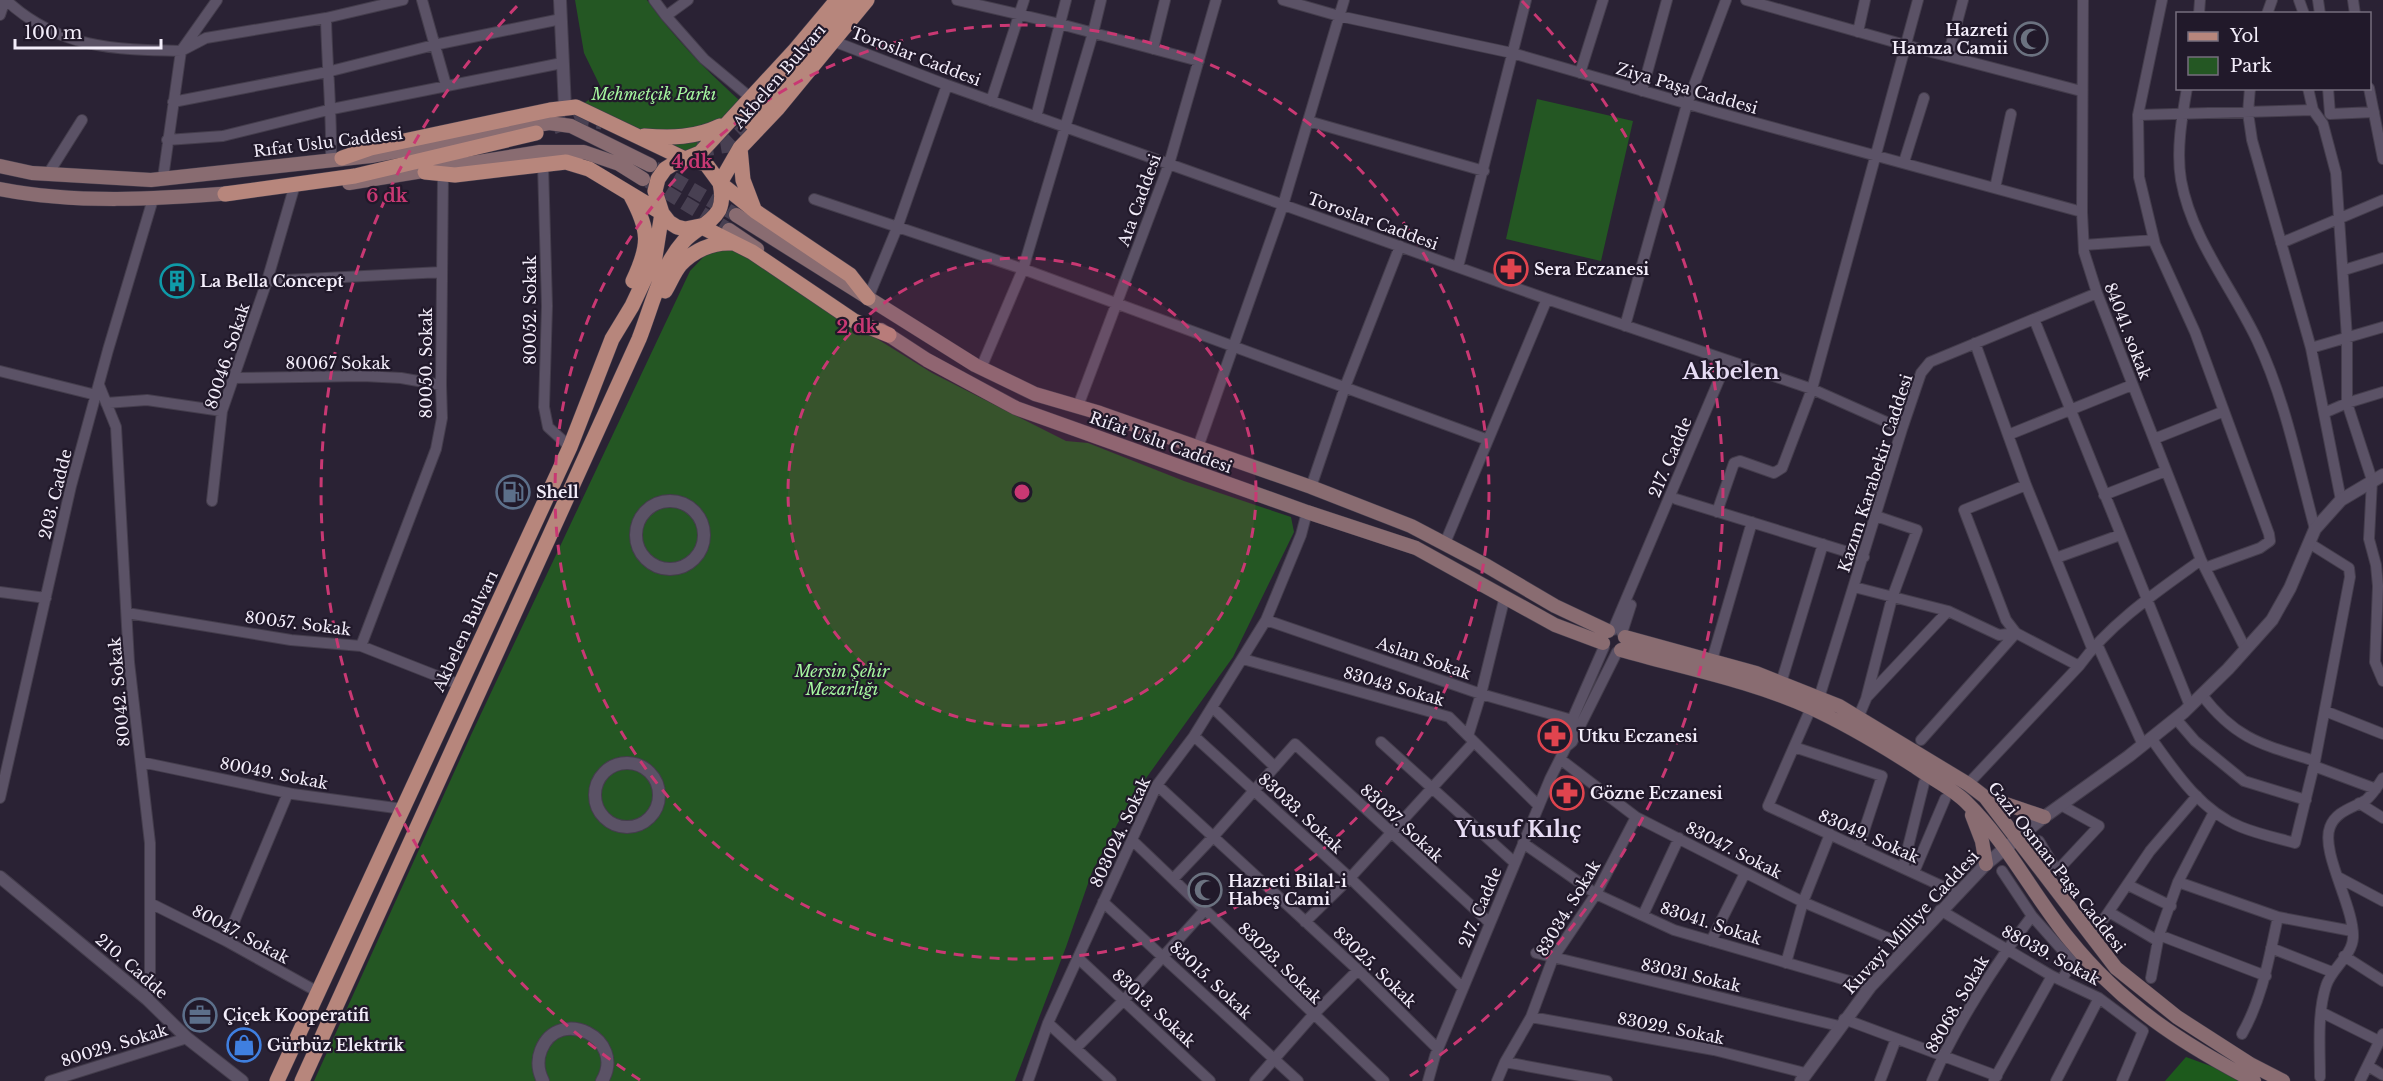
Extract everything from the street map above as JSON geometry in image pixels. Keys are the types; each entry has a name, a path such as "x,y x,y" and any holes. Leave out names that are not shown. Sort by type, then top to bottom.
{"main road":[{"name":"Akbelen Bulvarı","path":"278,1081 570,447 612,339 632,306 655,257 662,213 655,191 658,179 665,169 700,153 837,0"},
{"path":"751,123 851,0"},
{"name":"Akbelen Bulvarı","path":"720,183 740,148 778,108 867,0"},
{"path":"337,159 370,148 550,110 576,107 685,159 706,164 720,183 756,211 850,275 868,298"},
{"path":"636,135 675,138 704,134 728,122"},
{"name":"Rıfat Uslu Caddesi","path":"0,166 151,180 371,156 549,123 571,126 650,165"},
{"path":"225,194 355,176 536,133"},
{"path":"740,148 743,180 756,211"},
{"path":"0,189 68,197 153,199 348,183 540,152 584,152 619,164 643,179"},
{"path":"425,172 455,175 566,162 589,169 662,213 669,222 677,227 685,229 704,225 731,237 854,321 889,335"},
{"path":"302,1081 639,339 666,268 684,242 720,208 722,197 720,183"},
{"path":"612,339 622,304 646,246 644,219 631,196"},
{"name":"Rifat Uslu Caddesi","path":"736,215 981,368 1035,394 1078,406 1198,447 1411,526 1487,566 1614,640"},
{"path":"639,339 679,266 705,246 731,237"},
{"name":"Rifat Uslu Caddesi","path":"889,335 927,360 1016,408 1307,512 1416,548 1554,625 1614,640"},
{"name":"Gazi Osman Paşa Caddesi","path":"1614,640 1712,660 1781,683 1965,800 1995,833 2068,938 2102,979 2200,1053 2254,1081"},
{"name":"Gazi Osman Paşa Caddesi","path":"1614,640 1726,679 1815,703 1839,706 1968,784 1985,797 2116,968 2177,1017 2250,1064 2283,1081"},
{"path":"1985,797 2044,817"},
{"path":"1965,800 1977,825 1986,864"}],"street":[{"path":"0,15 6,0 41,28 62,36 125,51 181,51 206,38 326,18 403,0"},
{"path":"163,178 181,51 217,0"},
{"path":"422,0 446,85"},
{"path":"560,0 565,108"},
{"path":"654,0 704,59 750,98"},
{"path":"666,16 688,0"},
{"path":"991,101 1024,0"},
{"path":"1036,117 1066,0"},
{"path":"981,368 1023,269 1101,0"},
{"path":"1153,49 1165,0"},
{"name":"Ata Caddesi","path":"1078,406 1168,164 1216,0"},
{"name":"Ziya Paşa Caddesi","path":"1283,0 1339,16 1512,52 1687,104 2082,212"},
{"path":"1198,447 1283,205 1344,0"},
{"path":"1458,267 1526,0"},
{"path":"1580,73 1603,0"},
{"path":"1642,91 1667,0"},
{"path":"1625,326 1687,104 1726,0"},
{"path":"1746,0 2081,91"},
{"path":"1858,32 1865,0"},
{"path":"1717,512 1734,463 1737,461 1774,472 1782,468 1812,389 1918,0"},
{"path":"1948,56 1963,0"},
{"name":"84041. sokak","path":"2083,0 2081,91 2084,245 2097,293 2203,564 2246,650"},
{"path":"1968,784 2079,666 2094,646 2147,599 2203,564 2260,548 2270,541 2267,523 2222,412 2194,333 2154,240 2139,177 2138,115 2162,0"},
{"path":"964,1 1199,61"},
{"path":"326,18 327,72 337,159"},
{"path":"173,102 327,72 434,45 561,19"},
{"name":"Toroslar Caddesi","path":"833,41 946,85 1547,299 1812,389 1902,429"},
{"path":"167,140 223,136 332,109 562,63"},
{"path":"868,298 897,228 946,85"},
{"path":"2187,90 2183,115 2181,178 2186,197 2194,222 2213,262 2258,342 2279,399 2315,529"},
{"path":"2250,90 2248,113 2252,140 2311,348 2341,500"},
{"path":"2308,90 2313,110 2323,124 2334,164 2344,270 2347,403 2378,477 2368,539 2376,565 2378,586 2375,662 2380,667 2383,681"},
{"path":"2328,90 2330,114 2374,112"},
{"path":"2369,90 2383,159"},
{"path":"1905,162 1924,98"},
{"path":"2138,115 2313,110"},
{"path":"1995,188 2011,114"},
{"path":"51,169 82,120"},
{"path":"1308,121 1484,171"},
{"name":"80052. Sokak","path":"543,165 547,306 544,407 548,427 570,447"},
{"name":"80050. Sokak","path":"361,646 436,449 442,418 443,174"},
{"name":"80046. Sokak","path":"212,501 222,411 267,281 294,188"},
{"name":"203. Cadde","path":"0,798 71,486 153,199"},
{"path":"814,199 1023,269 1488,440"},
{"path":"2281,243 2383,200"},
{"path":"2084,245 2154,240"},
{"path":"1311,487 1345,387 1400,246"},
{"path":"2344,270 2383,258"},
{"path":"267,281 442,272"},
{"name":"Kazım Karabekir Caddesi","path":"1768,806 1815,703 1921,373 1930,362 2097,293"},
{"path":"1445,543 1547,299"},
{"path":"2034,319 2103,495 2190,706"},
{"path":"2311,348 2383,327"},
{"path":"1975,343 2026,485 2056,558 2094,646 2147,742 2214,812 2240,826 2295,843 2325,711 2350,577 2349,568 2309,543"},
{"name":"217. Cadde","path":"1428,1081 1438,1049 1463,988 1560,759 1572,720 1627,616 1731,363"},
{"name":"217. Cadde","path":"1566,743 1572,742 1731,363"},
{"path":"0,370 97,390"},
{"name":"80067 Sokak","path":"234,378 363,376 401,378 441,385"},
{"path":"2008,435 2132,385"},
{"name":"80042. Sokak","path":"97,390 106,403 116,427 129,662 150,843 150,984 147,999"},
{"path":"2324,413 2383,392"},
{"path":"106,403 147,400 222,411"},
{"path":"2154,439 2222,412"},
{"path":"2103,495 2166,471"},
{"name":"Kuvayi Milliye Caddesi","path":"1803,1077 1870,987 1940,910 1986,864 2044,817 2176,719 2246,650 2272,620 2290,588 2315,529 2341,500 2378,477"},
{"path":"2026,485 1964,510 2006,620 2016,633 2079,666"},
{"path":"1676,499 1864,556"},
{"path":"666,500 687,505 696,512 702,523 704,535 702,547 687,565 676,569 663,569 653,565 638,549 635,539 640,517 646,509 656,503 666,500"},
{"name":"803024. Sokak","path":"1031,1079 1048,1023 1157,785 1213,708 1266,620 1301,535 1307,512"},
{"path":"1858,718 1866,699 1892,598 1917,530 1876,516"},
{"path":"1712,660 1752,522"},
{"path":"2056,558 2120,535"},
{"path":"1781,683 1823,544"},
{"path":"1854,587 1948,612 1999,635 2016,633"},
{"path":"0,592 46,598"},
{"path":"1305,922 1350,878 1432,787 1471,739 1505,596"},
{"path":"1866,699 1948,612"},
{"name":"80057. Sokak","path":"127,613 291,640 361,646 460,685"},
{"name":"Aslan Sokak","path":"1266,620 1481,694 1572,720"},
{"path":"1921,740 2016,633"},
{"name":"83043 Sokak","path":"1243,658 1449,717 1539,806"},
{"path":"2202,695 2218,716 2238,732 2264,745 2376,789"},
{"path":"1174,878 1275,767 1213,708"},
{"path":"2325,711 2383,734"},
{"path":"2176,719 2216,760 2244,781 2306,800"},
{"name":"83033. Sokak","path":"1194,736 1350,878 1463,988"},
{"path":"1381,742 1515,863"},
{"name":"83037. Sokak","path":"1275,767 1295,744 1490,923"},
{"path":"1794,747 1882,776 1859,846"},
{"name":"83047. Sokak","path":"1560,759 1636,817 1803,902 1907,946"},
{"name":"80049. Sokak","path":"141,762 288,793 403,809"},
{"path":"623,763 643,767 657,783 658,803 647,820 638,825 618,827 600,813 595,792 604,773 613,766 623,763"},
{"path":"2320,1077 2322,1012 2326,985 2353,939 2329,847 2329,829 2340,813 2366,799 2383,778"},
{"path":"1903,867 1924,783"},
{"name":"83025. Sokak","path":"1157,785 1358,970 1438,1049"},
{"path":"226,941 288,793"},
{"path":"2099,926 2150,851 2197,796"},
{"path":"1914,872 1945,799"},
{"path":"2359,803 2383,818"},
{"path":"2039,841 2057,871 2099,826 2061,805"},
{"name":"83049. Sokak","path":"1768,806 1958,893"},
{"path":"2151,978 2159,938 2178,882 2214,812"},
{"name":"83034. Sokak","path":"1497,1081 1505,1062 1531,1017 1553,958 1596,894 1636,817"},
{"path":"1786,963 1803,902 1830,834"},
{"path":"1643,915 1678,838"},
{"name":"83023. Sokak","path":"1132,840 1174,878 1204,912 1384,1081"},
{"name":"83041. Sokak","path":"1523,843 1596,894 1674,930 1870,987"},
{"path":"1996,1078 2057,978 2072,961 2032,916 2002,871"},
{"path":"1711,941 1745,873"},
{"name":"210. Cadde","path":"0,877 147,999 187,1038 242,1081"},
{"path":"2338,877 2383,901"},
{"path":"2178,882 2278,917 2352,931"},
{"path":"2128,885 2171,906"},
{"name":"83015. Sokak","path":"1103,902 1298,1081"},
{"name":"80047. Sokak","path":"150,903 226,941 318,992"},
{"name":"88039. Sokak","path":"1940,910 2057,978 2100,998 2143,1031 2122,1081"},
{"path":"1076,1048 1124,1000 1204,912"},
{"path":"2109,912 2159,938 2266,976"},
{"name":"88068. Sokak","path":"1932,1081 1942,1057 2006,949 2032,916"},
{"path":"2242,1034 2266,976 2278,917"},
{"path":"2271,948 2332,972"},
{"name":"83031 Sokak","path":"1536,953 1842,1023 1896,1039 1996,1078"},
{"path":"2344,956 2383,981"},
{"name":"83013. Sokak","path":"1078,958 1210,1081"},
{"path":"1255,1081 1313,1015 1358,970"},
{"path":"2056,1081 2100,998"},
{"path":"2322,1012 2381,1037 2360,1081"},
{"name":"83029. Sokak","path":"1531,1017 1714,1050 1803,1077"},
{"path":"1048,1023 1111,1081"},
{"path":"543,1081 538,1067 543,1045 561,1030 573,1028 584,1030 601,1044 606,1054 607,1065 602,1081"},
{"name":"80029. Sokak","path":"50,1081 187,1038"},
{"path":"1880,1081 1896,1039"},
{"path":"1505,1062 1606,1081"},
{"path":"2368,1066 2383,1075"}],"green space":[{"name":"Mehmetçik Parkı","path":"575,0 647,0 690,52 739,100 704,145 682,152 579,107 602,90 584,53"},
{"path":"1537,99 1633,121 1601,261 1506,239"},
{"name":"Mersin Şehir Mezarlığı","path":"728,246 932,373 1066,441 1088,443 1184,481 1291,517 1294,532 1233,657 1129,802 1092,872 1015,1081 314,1081 471,735 690,271 712,248"},
{"path":"2186,1057 2227,1072 2243,1081 2165,1081"}],"tunnel":[{"path":"553,127 577,118 602,122"},
{"path":"698,150 728,145 751,123"},
{"path":"655,168 736,215"},
{"path":"648,181 729,230"}],"place":[{"name":"Hazreti Hamza Camii","path":"2031,39"},
{"name":"Sera Eczanesi","path":"1511,269"},
{"name":"La Bella Concept","path":"177,281"},
{"name":"Shell","path":"513,492"},
{"name":"Utku Eczanesi","path":"1555,736"},
{"name":"Gözne Eczanesi","path":"1567,793"},
{"name":"Hazreti Bilal-i Habeş Cami","path":"1205,890"},
{"name":"Çiçek Kooperatifi","path":"200,1015"},
{"name":"Gürbüz Elektrik","path":"244,1045"}],"district":[{"name":"Akbelen","path":"1731,371"},
{"name":"Yusuf Kılıç","path":"1518,829"}]}
